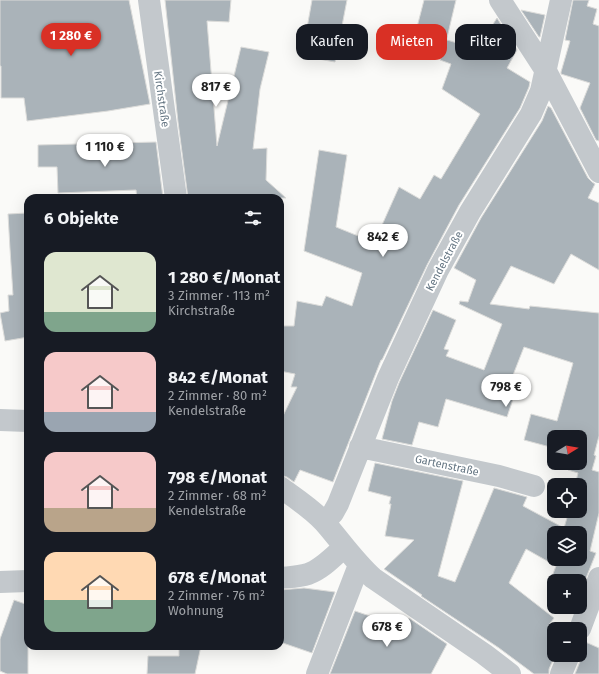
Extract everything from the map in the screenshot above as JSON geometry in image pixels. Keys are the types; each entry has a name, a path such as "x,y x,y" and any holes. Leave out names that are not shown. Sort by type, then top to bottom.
{"street":[{"name":"Kirchstraße","path":"150,0 175,194"},
{"path":"500,0 546,71 599,172"},
{"name":"Kendelstraße","path":"324,522 335,509 388,378 438,270 470,212 531,114 541,91 562,0"},
{"path":"0,420 24,421"},
{"name":"Gartenstraße","path":"360,447 500,476 534,486"},
{"path":"284,490 306,506 324,522 358,565 373,578 484,654 510,674"},
{"path":"284,578 308,574 318,569 326,564 344,547"},
{"path":"317,674 358,565"},
{"path":"583,622 599,578"},
{"path":"0,582 24,581"},
{"path":"561,674 566,662"}],"building":[{"path":"0,0 129,0 150,104 27,121 24,98 1,98"},
{"path":"165,0 231,0 229,22 207,21 217,146 241,47 269,52 260,89 253,149 267,148 266,180 282,194 187,194"},
{"path":"312,0 347,0 342,24 308,24"},
{"path":"424,0 456,0 447,38 447,24 418,24"},
{"path":"573,0 589,0 587,6 597,9 593,24 599,26 599,141 596,140 580,108 590,83 561,74 570,41 565,40"},
{"path":"521,10 545,15 540,37 539,37"},
{"path":"497,18 501,24 493,24"},
{"path":"447,40 455,42 455,60 511,60 507,68 530,82 529,87 520,108 459,205 427,265 381,360 333,482 300,470 294,482 284,476 284,414 297,387 291,387 295,374 284,372 284,326 294,326 297,301 322,306 326,296 352,306 362,273 304,251 319,150 347,155 336,227 373,242 399,187 420,199 434,175 441,179 480,114 442,89 451,64 440,60 447,60"},
{"path":"324,60 335,60 335,62"},
{"path":"548,106 551,108 588,178 595,184 588,198 599,203 599,270 571,254 554,284 511,266 490,304 529,309 530,306 599,313 599,436 592,470 599,472 599,513 590,551 596,553 587,576 587,574 553,574 556,566 587,566 587,526 565,526 567,518 587,518 587,478 577,478 578,473 568,470 587,470 587,430 547,430 547,446 524,440 531,414 557,421 573,363 524,347 506,393 514,396 507,417 446,399 438,427 419,422 412,445 382,439 392,401 399,383 433,310 456,320 444,349 449,350 446,356 484,370 502,324 459,304 460,301 468,302 476,280 454,268 481,218 542,121"},
{"path":"156,142 162,194 136,194 136,190 58,193 57,167 38,167 38,145"},
{"path":"24,213 24,338 5,341 0,313 9,311 8,295 13,295 8,214"},
{"path":"375,463 463,481 438,576 455,582 494,488 527,497 523,506 560,526 547,526 547,561 526,549 509,583 554,618 551,622 547,622 547,662 552,662 549,669 549,674 534,674 499,648 421,596 422,595 384,569 414,540 385,536 391,497 368,491"},
{"path":"304,588 335,592 312,653 284,643 284,590"},
{"path":"14,600 24,604 24,650 28,650 28,674 7,674 0,671 0,639"},
{"path":"355,611 403,627 409,618 447,644 431,674 330,674"},
{"path":"587,643 599,648 599,674 575,674 580,662 587,662"},
{"path":"179,650 200,650 195,674 147,674 148,656 179,656"}]}
